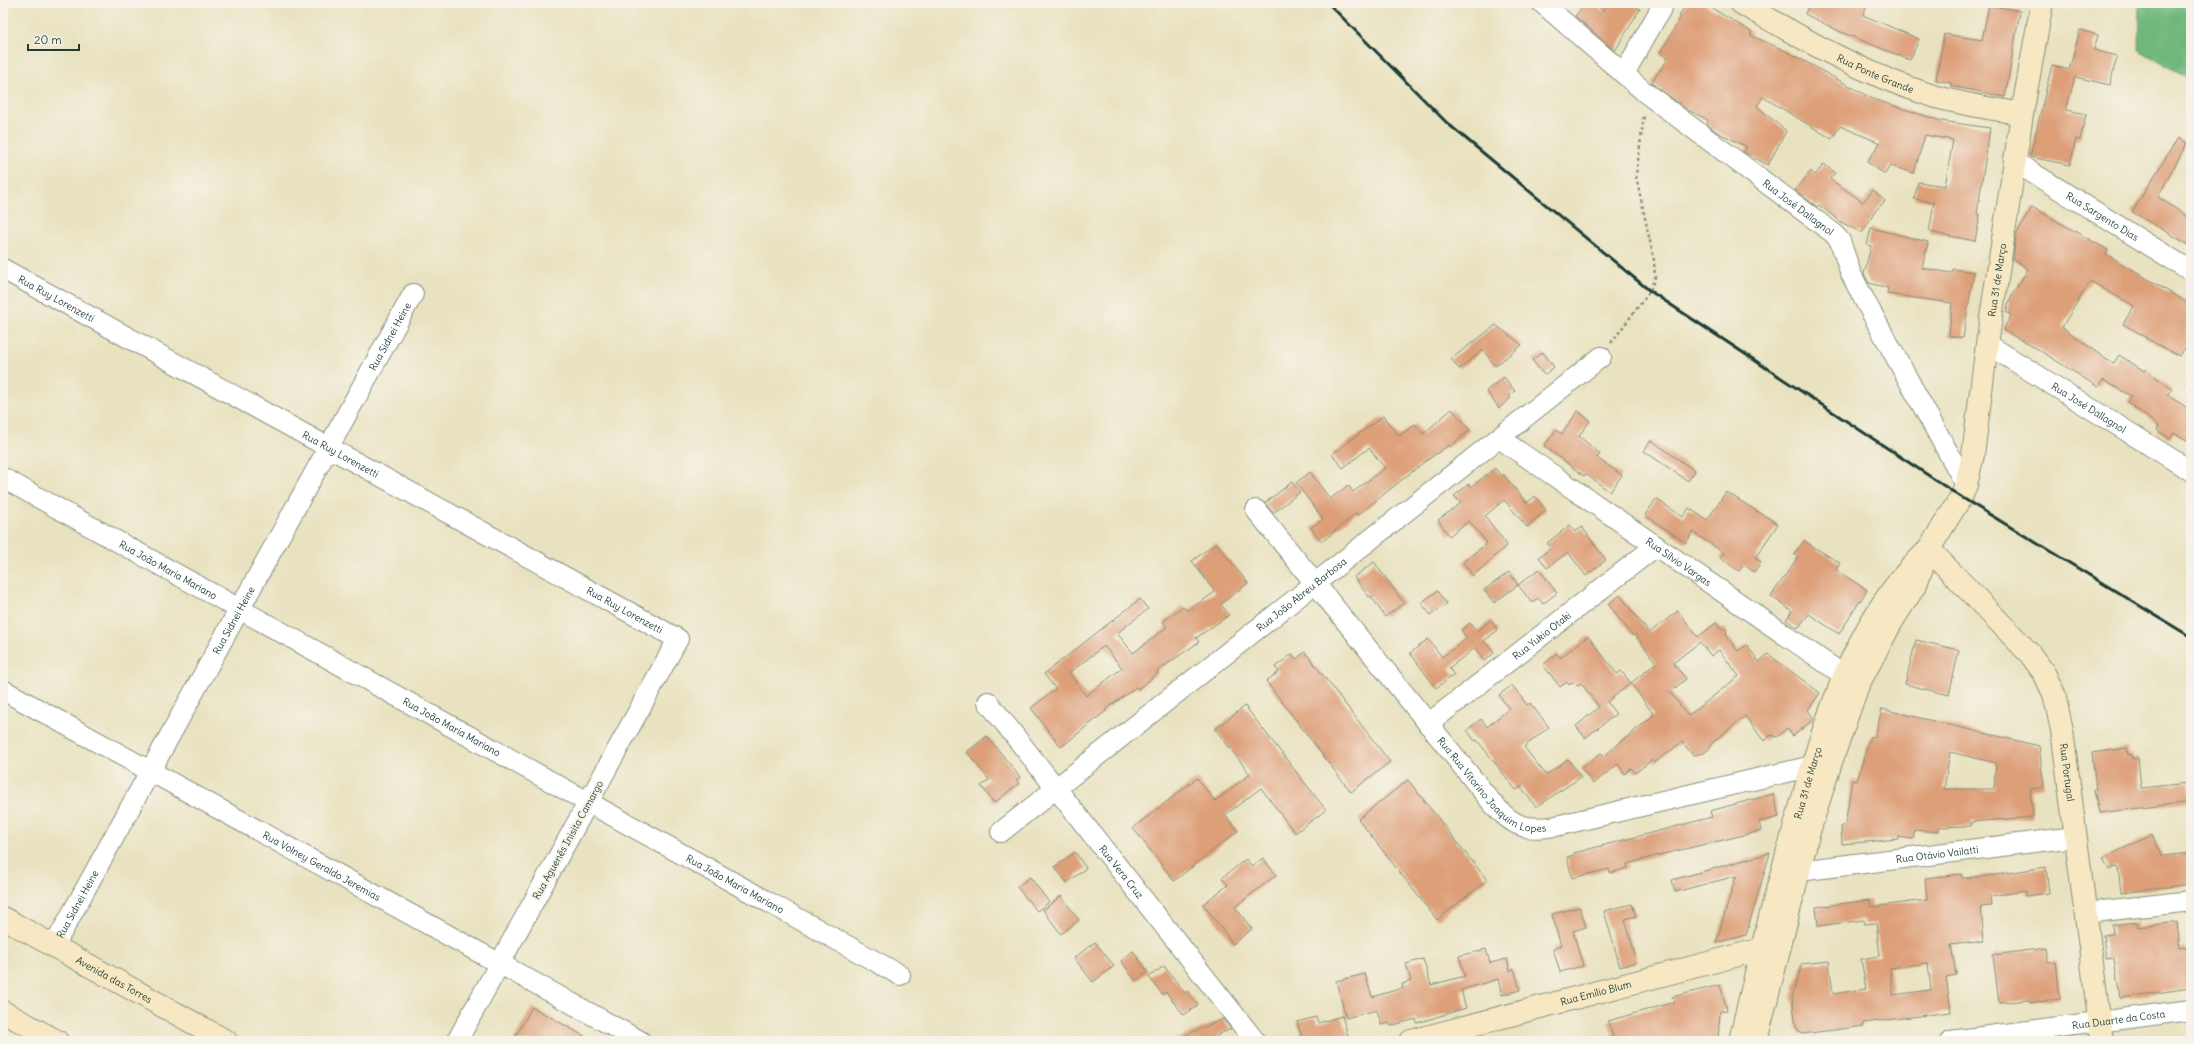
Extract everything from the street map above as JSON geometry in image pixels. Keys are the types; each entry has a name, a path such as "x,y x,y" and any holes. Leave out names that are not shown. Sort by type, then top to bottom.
{"main road":[{"name":"Rua Ponte Grande","path":"1741,3 1851,62 1899,84 1960,102 2022,114"},
{"name":"Rua 31 de Março","path":"1756,1041 1771,946 1821,764 1851,681 1858,646 1896,583 1929,549 1961,497 1966,485 1973,455 1987,344 2014,162 2042,3"},
{"name":"Rua Portugal","path":"1929,549 2030,654 2044,673 2054,694 2062,730 2101,1031"},
{"name":"Rua 31 de Março","path":"1740,1041 1771,946 1799,871 1821,764"},
{"name":"Avenida das Torres","path":"3,918 226,1041"},
{"name":"Rua Emílio Blum","path":"1411,1041 1771,946"},
{"path":"3,1012 57,1041"}],"street":[{"name":"Rua José Dallagnol","path":"1542,3 1647,94 1833,233 1840,241 1851,274 1865,301 1966,485"},
{"path":"1624,74 1664,3"},
{"name":"Rua Sargento Dias","path":"2014,162 2191,271"},
{"name":"Rua Ruy Lorenzetti","path":"3,269 678,639"},
{"name":"Rua Sidnei Heine","path":"54,946 413,294"},
{"name":"Rua José Dallagnol","path":"1987,344 2191,471"},
{"name":"Rua João Abreu Barbosa","path":"1001,832 1601,357"},
{"name":"Rua Sílvio Vargas","path":"1499,438 1851,681"},
{"name":"Rua João Maria Mariano","path":"3,478 900,975"},
{"name":"Rua Rua Vitorino Joaquim Lopes","path":"1256,510 1428,724 1506,818 1520,827 1537,829 1821,764"},
{"name":"Rua Yukio Otaki","path":"1428,724 1656,546"},
{"name":"Rua Aguenês Inisita Camargo","path":"457,1041 678,639"},
{"name":"Rua Volney Geraldo Jeremias","path":"3,690 640,1041"},
{"name":"Rua Vera Cruz","path":"988,702 1255,1041"},
{"name":"Rua Otávio Vailatti","path":"1799,871 2076,837"},
{"path":"2085,913 2191,901"},
{"name":"Rua Duarte da Costa","path":"1950,1041 2101,1031 2191,1010"}],"path":[{"path":"1601,357 1650,291 1655,277 1636,176 1647,94"}],"green space":[{"path":"2140,3 2191,3 2191,79 2139,50"}],"building":[{"path":"1586,3 1593,3 1603,11 1608,3 1630,3 1640,9 1615,51 1575,16"},
{"path":"1687,3 1703,3 1752,32 1750,35 1786,51 1873,99 1941,121 1990,128 1977,214 1980,215 1975,241 1929,232 1934,202 1914,199 1918,182 1945,186 1953,140 1925,135 1914,173 1890,166 1885,174 1867,162 1880,143 1840,126 1832,139 1763,97 1757,106 1786,131 1768,165 1744,152 1747,147 1717,132 1707,124 1708,120 1688,110 1651,83 1668,59 1660,53 1681,17 1679,16"},
{"path":"1810,3 1868,3 1863,15 1919,39 1910,60 1841,32 1805,14"},
{"path":"1989,5 2020,11 2005,97 1951,86 1951,83 1936,80 1944,34 1982,40"},
{"path":"2080,30 2098,35 2094,50 2117,56 2110,85 2075,77 2066,110 2086,114 2080,140 2076,139 2070,165 2030,157 2052,65 2069,70"},
{"path":"2178,138 2187,143 2158,197 2191,219 2191,246 2132,212"},
{"path":"1824,164 1835,173 1830,179 1863,202 1873,190 1885,201 1876,210 1862,233 1841,222 1819,205 1817,207 1795,190 1811,171 1815,175"},
{"path":"2032,207 2108,250 2106,254 2191,305 2191,337 2180,356 2145,338 2146,337 2123,324 2134,306 2090,281 2062,327 2107,360 2114,363 2119,355 2144,371 2145,369 2172,389 2167,395 2191,410 2191,442 2174,433 2170,439 2157,430 2159,426 2127,402 2131,396 2103,380 2098,387 2044,353 2003,330 2011,315 2006,312 2011,297 2028,269 2013,259 2016,235"},
{"path":"1871,228 1928,242 1922,268 1952,273 1953,269 1974,272 1963,338 1949,336 1952,303 1887,294 1888,288 1869,283 1864,274 1871,246 1867,245"},
{"path":"1496,325 1522,345 1495,366 1483,350 1459,369 1451,359"},
{"path":"1543,352 1554,367 1544,375 1532,360"},
{"path":"1504,377 1515,391 1509,396 1511,398 1499,408 1486,391"},
{"path":"1452,409 1470,430 1450,447 1449,445 1423,463 1358,515 1356,513 1322,542 1311,528 1323,519 1296,483 1310,472 1330,499 1348,485 1353,492 1385,468 1369,448 1343,468 1332,454 1383,416 1399,436 1415,424 1423,434"},
{"path":"1578,411 1590,421 1579,436 1600,454 1597,458 1622,475 1610,492 1586,474 1584,476 1544,446 1556,430 1562,434"},
{"path":"1651,440 1695,471 1688,481 1644,451"},
{"path":"1495,468 1501,476 1503,474 1527,503 1535,496 1546,510 1527,527 1504,500 1485,516 1507,545 1473,576 1463,562 1487,543 1469,521 1449,536 1438,520 1461,503 1454,496 1469,484 1471,487"},
{"path":"1292,482 1300,492 1273,513 1265,503"},
{"path":"1726,492 1778,524 1755,558 1761,562 1754,572 1744,565 1739,571 1720,558 1724,553 1693,532 1686,543 1645,515 1656,499 1683,517 1689,508 1707,520"},
{"path":"1570,525 1575,532 1582,527 1606,560 1586,576 1568,552 1547,568 1539,557 1551,548 1547,543"},
{"path":"1804,541 1840,563 1836,570 1867,590 1839,634 1809,614 1798,628 1786,620 1792,611 1771,596 1798,557 1794,554"},
{"path":"1216,543 1248,583 1221,604 1229,615 1196,638 1199,642 1157,671 1158,673 1138,689 1136,687 1105,710 1106,711 1061,747 1031,708 1056,689 1044,674 1140,599 1148,609 1117,633 1133,653 1167,627 1163,622 1183,606 1187,611 1215,592 1192,561","holes":["1104,646 1122,668 1086,696 1069,673"]},
{"path":"1374,562 1404,603 1385,617 1371,596 1369,597 1354,577"},
{"path":"1539,569 1557,593 1543,604 1538,598 1532,603 1518,585"},
{"path":"1509,572 1518,585 1494,603 1484,590"},
{"path":"1437,591 1447,604 1431,615 1421,603"},
{"path":"1620,595 1649,633 1678,611 1698,637 1716,623 1721,629 1727,629 1726,635 1738,651 1747,645 1759,662 1768,654 1820,693 1808,710 1814,719 1793,736 1787,728 1777,737 1771,735 1764,741 1745,716 1712,743 1710,748 1704,753 1693,755 1682,742 1654,763 1652,760 1635,773 1631,768 1625,774 1618,764 1593,784 1581,768 1601,753 1604,756 1654,715 1631,683 1656,663 1635,634 1633,636 1608,604","holes":["1700,642 1711,656 1719,650 1739,676 1688,716 1670,692 1686,679 1673,663"]},
{"path":"1491,620 1498,630 1484,641 1494,653 1484,661 1475,648 1449,668 1454,675 1436,688 1410,653 1428,639 1442,657 1467,638 1461,630 1470,623 1477,631"},
{"path":"1588,636 1617,674 1621,671 1631,683 1607,702 1616,714 1585,738 1576,726 1599,707 1581,683 1577,686 1573,682 1569,685 1567,682 1560,687 1543,665 1557,653 1560,658"},
{"path":"1916,640 1959,650 1949,695 1905,684"},
{"path":"1305,652 1390,762 1351,792 1266,681 1279,672 1275,667 1292,654 1296,659"},
{"path":"1512,685 1527,705 1530,703 1549,727 1524,747 1546,775 1568,759 1581,777 1536,807 1521,787 1516,790 1477,740 1475,741 1467,730 1481,719 1487,727 1509,709 1499,695"},
{"path":"1245,706 1326,810 1295,833 1261,788 1225,815 1238,831 1174,881 1133,828 1197,778 1215,801 1250,774 1215,729"},
{"path":"1882,709 2039,746 2044,787 2030,789 2033,817 1971,822 1971,826 1938,827 1938,832 1915,830 1913,839 1898,837 1898,839 1842,844 1841,826 1845,826 1852,780 1857,781 1870,736 1875,737","holes":["1950,752 1996,763 1994,789 1944,789"]},
{"path":"987,736 1020,777 1016,780 1019,783 994,803 981,786 989,780 967,752"},
{"path":"2127,748 2128,755 2132,755 2133,759 2138,758 2141,788 2188,783 2191,802 2099,813 2094,789 2096,789 2092,753"},
{"path":"1408,780 1487,880 1437,920 1358,819"},
{"path":"1773,794 1779,817 1759,822 1761,831 1655,856 1627,864 1628,868 1610,873 1609,869 1572,878 1567,857 1574,855 1574,853 1712,817 1710,811"},
{"path":"2152,835 2163,856 2191,853 2191,884 2121,893 2118,866 2109,870 2103,858"},
{"path":"1075,852 1086,868 1067,883 1055,867"},
{"path":"1770,853 1746,935 1716,943 1736,876 1675,892 1672,880"},
{"path":"1263,858 1276,875 1235,907 1252,929 1233,944 1203,904 1228,885 1222,878 1246,859 1252,866"},
{"path":"2046,867 2049,893 2026,896 2026,891 1990,896 1991,906 1981,907 1984,941 1951,945 1956,975 1946,977 1951,1012 1863,1023 1864,1026 1802,1034 1798,1030 1792,998 1802,964 1829,961 1833,994 1866,989 1861,959 1880,956 1876,923 1865,924 1864,920 1818,926 1816,907 1870,900 1871,907 1927,900 1925,878 1962,874 1962,878 1988,876","holes":["1928,963 1931,990 1893,995 1890,968"]},
{"path":"1030,877 1049,902 1037,911 1017,887"},
{"path":"1061,896 1079,920 1061,934 1043,910"},
{"path":"1632,904 1636,916 1625,919 1637,962 1620,967 1604,911"},
{"path":"1580,907 1586,927 1573,931 1583,966 1560,972 1553,949 1561,946 1552,914"},
{"path":"2137,922 2138,927 2177,922 2180,948 2186,947 2191,988 2120,998 2114,958 2106,959 2103,935 2113,934 2112,925"},
{"path":"1095,942 1114,966 1093,982 1074,958"},
{"path":"2046,948 2048,962 2056,961 2060,999 2030,1003 2029,1000 1999,1003 1993,955"},
{"path":"1486,949 1490,963 1507,959 1510,971 1514,969 1520,990 1502,995 1498,979 1461,990 1466,1008 1417,1023 1416,1019 1390,1026 1390,1023 1381,1025 1377,1010 1346,1018 1336,981 1365,974 1372,997 1403,988 1402,984 1411,981 1406,964 1423,959 1431,985 1465,976 1459,956"},
{"path":"1133,951 1148,972 1136,981 1121,961"},
{"path":"1164,966 1185,993 1187,991 1198,1005 1184,1015 1166,992 1163,995 1149,977"},
{"path":"1720,985 1727,1010 1720,1011 1718,1041 1614,1041 1608,1021 1674,1002 1672,997"},
{"path":"532,1007 593,1041 513,1041"},
{"path":"1342,1016 1348,1036 1331,1041 1303,1041 1297,1022 1316,1017 1318,1023"},
{"path":"1223,1019 1231,1029 1217,1035 1220,1041 1172,1041"}],"waterway":[{"path":"2187,389 2191,382"}],"railway":[{"path":"1328,3 1447,123 1650,291 1961,497 2191,637"}]}
